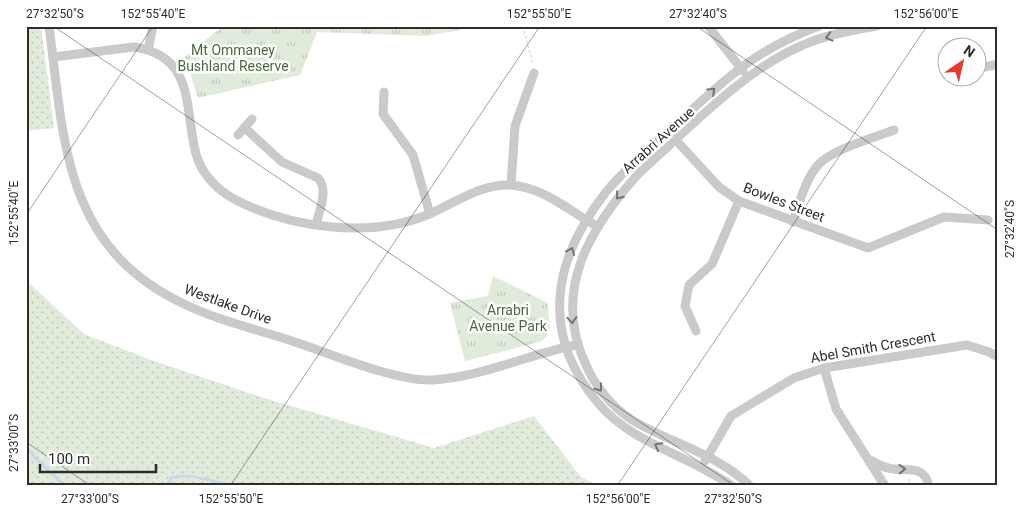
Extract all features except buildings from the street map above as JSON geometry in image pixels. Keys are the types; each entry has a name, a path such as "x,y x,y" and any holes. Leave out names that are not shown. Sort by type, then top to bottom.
{"street":[{"name":"Westlake Drive","path":"49,26 64,145 73,181 84,207 115,253 145,281 162,293 204,313 408,378 449,378 576,346"},
{"path":"148,50 153,26"},
{"path":"708,26 748,77"},
{"name":"Arrabri Avenue","path":"732,486 630,430 607,412 585,385 566,347 560,323 559,298 562,277 571,250 587,221 619,178 740,67 779,42 819,26"},
{"name":"Arrabri Avenue","path":"750,486 729,468 629,418 608,399 592,379 576,346 572,322 572,295 577,269 598,227 630,182 748,77 782,55 804,44 877,26"},
{"path":"53,57 126,47 148,50 173,65 187,95 196,155 210,180 235,199 316,225 353,229 380,227 430,214 483,188 511,185 543,193 598,227"},
{"path":"511,185 515,126 534,73"},
{"path":"384,92 383,114 413,154 430,214"},
{"path":"238,135 252,119"},
{"path":"245,128 282,162 318,178 322,182 324,188 316,225"},
{"path":"793,222 812,173 818,164 830,156 894,130"},
{"name":"Bowles Street","path":"668,132 719,187 739,201 793,222 857,242 868,248 944,217 988,220"},
{"path":"696,331 685,306 689,285 712,264 739,201"},
{"name":"Abel Smith Crescent","path":"702,468 731,416 794,378 824,368 967,345 998,357"},
{"path":"824,368 836,409 885,486"},
{"path":"868,458 888,468 917,470 924,474 929,486"}],"path":[{"path":"523,26 533,58 534,73"}],"green space":[{"path":"26,26 41,26 54,128 26,131"},
{"name":"Mt Ommaney Bushland Reserve","path":"223,26 482,26 426,36 317,32 300,75 198,98 190,73 181,60"},
{"path":"26,271 28,282 84,334 154,361 261,397 434,448 534,416 581,477 599,486 26,486"},
{"name":"Arrabri Avenue Park","path":"493,276 548,303 549,330 544,339 539,342 465,361 450,303 488,296"}],"waterway":[{"path":"26,446 36,459 65,486"},
{"path":"167,486 171,478 178,476 199,478 229,485 254,486"}]}
